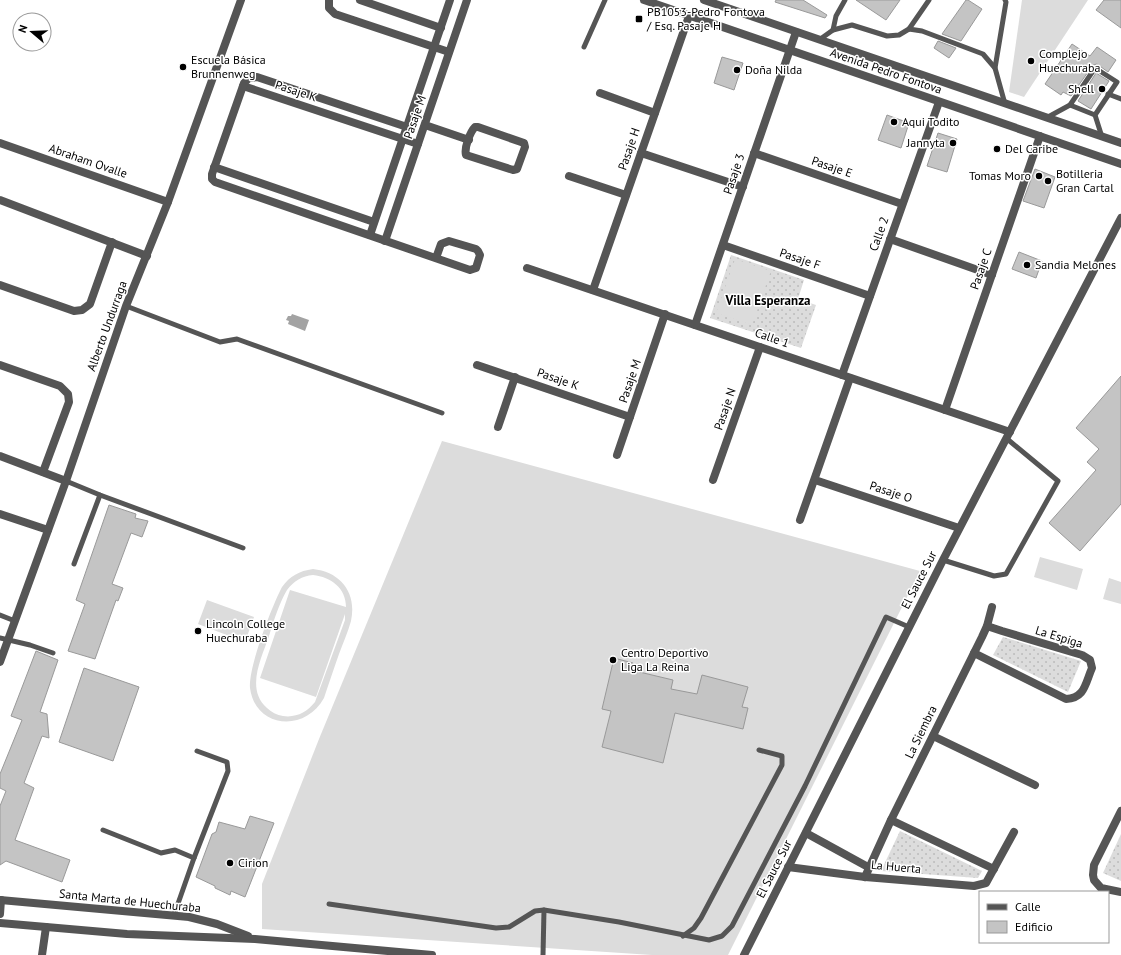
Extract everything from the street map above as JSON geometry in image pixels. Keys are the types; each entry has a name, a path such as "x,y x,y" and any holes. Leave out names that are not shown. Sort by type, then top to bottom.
{"street":[{"name":"Alberto Undurraga","path":"0,662 4,639 15,620 66,481 126,306 168,202 241,0"},
{"path":"330,0 329,8 335,14 449,52"},
{"path":"360,0 441,28"},
{"name":"Pasaje M","path":"370,236 450,0"},
{"name":"Pasaje M","path":"385,241 467,0"},
{"name":"Avenida Pedro Fontova","path":"644,0 1121,164"},
{"name":"Avenida Pedro Fontova","path":"704,0 1121,143"},
{"name":"Pasaje H","path":"593,290 689,16"},
{"name":"Pasaje 3","path":"695,325 796,32"},
{"name":"Pasaje K","path":"407,127 257,77 249,78 243,86 418,144"},
{"path":"243,86 214,168 212,179 215,182 370,236 385,241 436,258 472,270 476,268 480,255 476,249 449,241 441,244 436,258"},
{"path":"600,94 655,113"},
{"name":"Calle 2","path":"846,376 870,296 939,102"},
{"path":"425,125 469,140"},
{"path":"478,127 523,142 525,147 518,168 513,170 466,154 465,152 469,140 473,128 478,127"},
{"name":"Pasaje C","path":"945,410 1040,136"},
{"name":"Abraham Ovalle","path":"0,143 168,202"},
{"path":"641,153 743,187"},
{"name":"Pasaje E","path":"754,153 902,204"},
{"path":"214,168 374,222"},
{"path":"568,176 626,195"},
{"path":"0,200 147,256"},
{"name":"El Sauce Sur","path":"744,955 943,560 1121,218"},
{"path":"890,239 992,275"},
{"path":"0,285 74,310 82,310 90,304 112,242"},
{"name":"Pasaje F","path":"723,245 870,296"},
{"name":"Calle 1","path":"528,268 945,410 1008,435"},
{"name":"Pasaje M","path":"617,455 665,314"},
{"name":"Pasaje N","path":"713,480 760,347"},
{"path":"0,365 60,386 68,394 69,402 43,472"},
{"name":"Pasaje K","path":"477,365 630,416"},
{"path":"800,520 846,376"},
{"path":"498,427 516,378"},
{"path":"0,456 66,481"},
{"name":"Pasaje O","path":"814,480 960,528"},
{"path":"0,514 48,530"},
{"name":"La Siembra","path":"865,877 868,867 987,626 992,607"},
{"name":"La Espiga","path":"974,653 1066,700 1074,699 1081,694 1092,668 1090,660 1082,655 1002,632 987,626"},
{"path":"933,736 1035,785"},
{"path":"1121,811 1094,865 1093,870 1094,880 1097,884 1106,890 1121,892"},
{"path":"891,820 994,869"},
{"name":"La Huerta","path":"788,867 865,877 974,886 986,883 1014,832"},
{"path":"806,833 868,867"},
{"path":"0,914 1,900"},
{"name":"Santa Marta de Huechuraba","path":"1,900 174,915 206,920 255,939"},
{"name":"Santa Marta de Huechuraba","path":"0,923 127,934 255,939 362,952 432,955"},
{"path":"42,955 46,927"}],"lane":[{"path":"584,47 605,0"},
{"path":"833,30 836,16 845,0"},
{"path":"819,40 833,30 852,25 887,36 898,35 910,29 929,0"},
{"path":"1005,0 1006,2 995,68 1005,104"},
{"path":"910,29 922,31 983,54 995,68"},
{"path":"1047,118 1070,105 1095,68 1117,82 1095,115 1102,137"},
{"path":"1108,94 1121,98"},
{"path":"1070,105 1095,115"},
{"path":"126,306 220,342 236,339 442,413"},
{"path":"943,560 994,576 1006,574 1058,481 1008,435"},
{"path":"66,481 100,496 243,548"},
{"path":"74,564 100,496"},
{"path":"0,615 15,620"},
{"path":"329,904 496,928 509,927 535,911 544,910 619,922 683,936 710,940 722,936 732,926 805,786 886,617 909,627"},
{"path":"4,639 30,645 53,653"},
{"path":"683,936 694,928 701,918 782,765 782,756 759,750"},
{"path":"174,915 194,858 228,771 227,762 197,751"},
{"path":"103,830 161,853 175,850 194,858"},
{"path":"543,955 544,910"}],"shaded area":[{"name":"Complejo Huechuraba","path":"1022,0 1088,0 1024,97 1009,92"},
{"path":"731,255 804,280 798,299 816,305 801,348 710,318"},
{"path":"735,259 771,271 752,325 716,313"},
{"path":"292,314 309,320 305,331 288,324 289,321 286,320 288,316 291,316"},
{"name":"Centro Deportivo Liga La Reina","path":"442,441 920,571 728,955 652,955 262,929 262,884 319,739"},
{"path":"1040,557 1083,569 1077,590 1034,577"},
{"path":"313,569 332,574 345,586 352,601 351,621 324,698 316,709 305,717 294,721 282,721 271,718 261,711 254,701 250,688 250,679 257,652 272,608 282,587 292,577","holes":["313,575 320,576 331,581 340,589 343,594 346,607 290,590 260,678 316,697 345,614 345,620 315,702 301,714 281,716 270,711 260,700 256,682 259,663 277,612 287,590 292,584 302,578"]},
{"path":"1109,578 1121,582 1121,604 1103,599"},
{"path":"207,600 254,617 245,642 198,624"},
{"path":"1003,637 1081,661 1068,692 993,655"},
{"path":"900,831 982,871 978,878 881,871"},
{"path":"1121,834 1121,881 1103,873"}],"building":[{"path":"776,0 803,0 827,15 825,18 775,2"},
{"path":"856,0 900,0 886,20"},
{"path":"966,0 982,9 961,41 942,34"},
{"path":"1104,0 1121,0 1121,28 1096,10"},
{"path":"938,41 956,48 949,58 934,48"},
{"path":"1072,44 1090,56 1097,47 1116,60 1108,72 1097,64 1093,65 1071,96 1063,92 1061,95 1045,84"},
{"path":"722,57 743,63 734,90 714,83"},
{"path":"1096,73 1109,81 1091,109 1078,101"},
{"path":"887,115 909,123 901,148 878,140"},
{"path":"938,133 957,139 947,172 927,166"},
{"path":"1035,169 1055,177 1044,208 1023,201"},
{"name":"Sandia Melones","path":"1019,252 1042,261 1036,278 1012,269"},
{"path":"1121,376 1121,504 1080,551 1049,523 1096,470 1087,462 1099,449 1076,428"},
{"path":"109,505 136,514 135,518 148,521 142,537 131,533 112,584 123,588 118,601 116,600 95,659 68,651 85,604 76,600"},
{"path":"36,651 58,660 40,712 47,714 49,738 42,736 24,783 34,788 15,840 70,860 62,882 6,861 0,865 0,806 6,791 0,788 0,774 22,720 11,716"},
{"path":"614,658 633,663 631,670 673,680 671,689 697,694 702,675 748,687 742,707 748,708 743,729 675,713 663,763 602,747 611,711 602,709"},
{"path":"84,668 139,687 113,761 59,742"},
{"name":"Cirion","path":"250,816 274,823 245,897 231,891 230,895 196,877 212,834 216,832 219,822 245,829"}],"place":[{"name":"PB1053-Pedro Fontova / Esq. Pasaje H","path":"639,19"},
{"name":"Complejo Huechuraba","path":"1031,61"},
{"name":"Escuela Básica Brunnenweg","path":"183,67"},
{"name":"Doña Nilda","path":"737,70"},
{"name":"Shell","path":"1102,89"},
{"name":"Aqui Todito","path":"894,122"},
{"name":"Jannyta","path":"953,143"},
{"name":"Del Caribe","path":"997,149"},
{"name":"Tomas Moro","path":"1039,176"},
{"name":"Botilleria Gran Cartal","path":"1048,181"},
{"name":"Sandia Melones","path":"1027,265"},
{"name":"Lincoln College Huechuraba","path":"198,631"},
{"name":"Centro Deportivo Liga La Reina","path":"613,660"},
{"name":"Cirion","path":"230,863"}],"district":[{"name":"Villa Esperanza","path":"768,300"}]}
